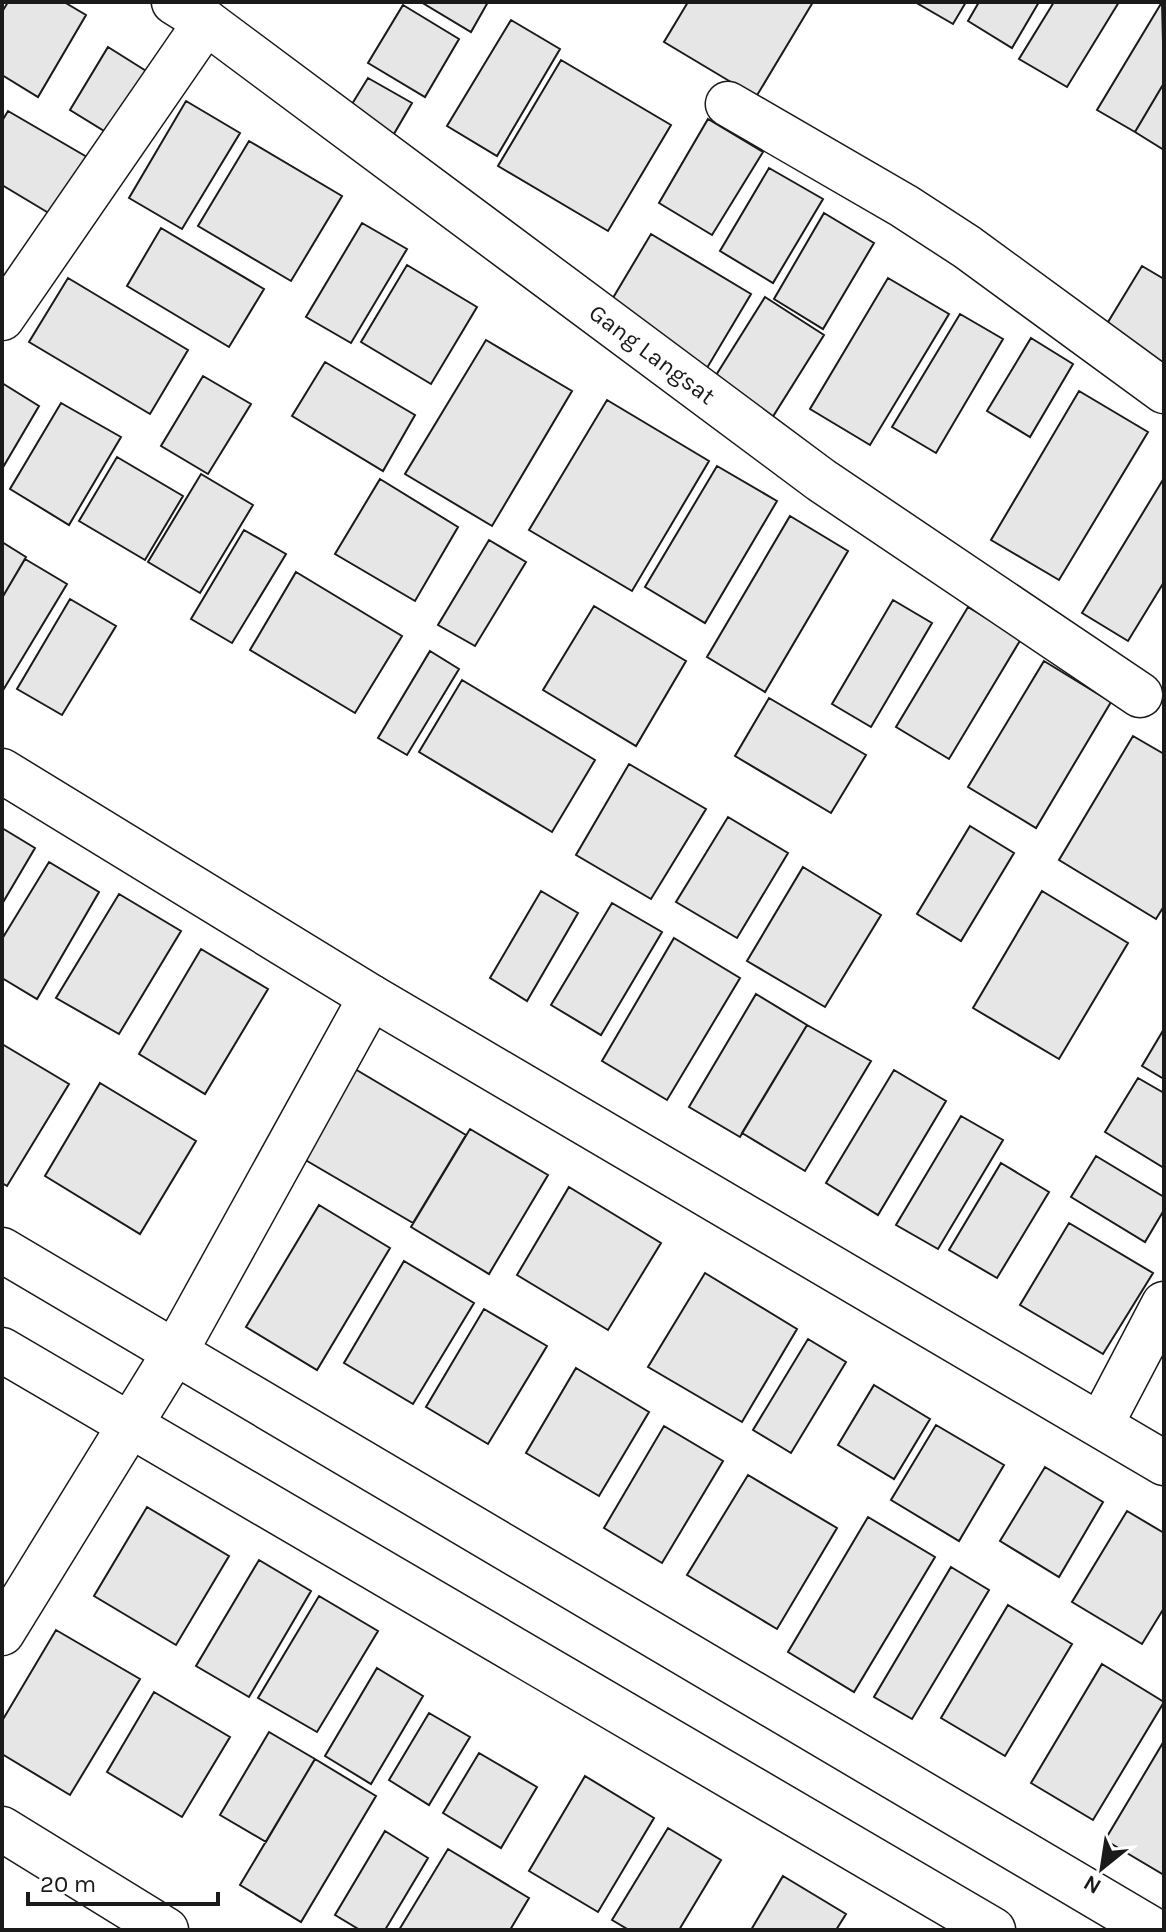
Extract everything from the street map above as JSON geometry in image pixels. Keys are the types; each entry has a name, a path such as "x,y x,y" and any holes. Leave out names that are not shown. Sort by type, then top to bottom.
{"street":[{"path":"2,318 190,12"},
{"name":"Gang Langsat","path":"190,12 821,480 1140,695"},
{"path":"728,104 904,206 967,247 1164,391"},
{"path":"2,771 371,997 1164,1463"},
{"path":"2,1633 175,1352 371,997"},
{"path":"2,1250 1153,1930"},
{"path":"1101,1424 1164,1304"},
{"path":"2,1350 993,1930"},
{"path":"2,1829 166,1930"}],"building":[{"path":"8,2 64,2 86,15 38,97 2,75 2,12"},
{"path":"421,2 488,2 471,32"},
{"path":"688,2 813,2 756,97 664,42"},
{"path":"915,2 966,2 953,24"},
{"path":"979,2 1039,2 1012,48 968,21"},
{"path":"1054,2 1119,2 1067,87 1019,59"},
{"path":"1162,2 1164,83 1135,132 1097,110"},
{"path":"403,5 459,39 425,97 368,63"},
{"path":"511,20 560,49 497,156 447,126"},
{"path":"108,47 151,74 114,137 70,110"},
{"path":"561,60 671,125 608,231 498,166"},
{"path":"368,78 412,103 388,144 344,117"},
{"path":"1164,83 1164,150 1135,132"},
{"path":"186,101 240,133 182,229 129,198"},
{"path":"8,111 87,157 52,215 2,185 2,121"},
{"path":"708,119 763,152 712,235 659,203"},
{"path":"249,141 342,196 291,281 198,226"},
{"path":"769,168 823,199 773,283 720,251"},
{"path":"824,213 874,243 823,329 774,299"},
{"path":"362,223 407,249 351,343 306,317"},
{"path":"161,228 264,289 229,347 127,286"},
{"path":"651,234 751,294 707,368 607,308"},
{"path":"407,265 477,307 431,384 361,342"},
{"path":"1142,266 1164,279 1164,369 1102,332"},
{"path":"68,278 188,350 150,414 29,342"},
{"path":"888,278 949,314 870,445 810,409"},
{"path":"765,297 824,335 772,418 713,380"},
{"path":"960,314 1003,339 936,453 892,427"},
{"path":"1031,338 1073,364 1030,437 987,411"},
{"path":"486,340 572,391 492,526 405,474"},
{"path":"325,362 415,415 383,471 292,416"},
{"path":"203,376 251,404 208,474 161,446"},
{"path":"2,383 39,406 2,469"},
{"path":"1079,391 1148,432 1059,580 991,540"},
{"path":"607,400 709,461 632,591 529,530"},
{"path":"61,403 121,437 69,525 10,489"},
{"path":"117,457 183,496 145,560 79,521"},
{"path":"717,466 777,501 705,623 645,587"},
{"path":"201,474 253,505 200,593 148,562"},
{"path":"1164,478 1164,582 1128,641 1082,613"},
{"path":"380,479 458,527 415,601 335,554"},
{"path":"790,516 848,551 765,692 707,657"},
{"path":"244,530 286,554 232,643 191,619"},
{"path":"489,540 526,562 475,646 438,625"},
{"path":"2,542 26,557 2,598"},
{"path":"25,559 67,584 2,692 2,598"},
{"path":"296,572 402,636 355,713 250,650"},
{"path":"70,599 116,626 62,715 17,689"},
{"path":"893,600 932,623 871,727 832,704"},
{"path":"594,606 686,661 636,746 543,690"},
{"path":"968,607 1021,639 949,759 896,727"},
{"path":"430,651 459,669 407,755 378,738"},
{"path":"1044,661 1111,702 1036,828 968,787"},
{"path":"462,680 595,760 552,832 419,752"},
{"path":"769,698 866,755 831,813 735,756"},
{"path":"1133,736 1164,754 1164,906 1156,919 1059,860"},
{"path":"629,764 706,809 651,899 576,855"},
{"path":"728,817 788,853 737,938 676,902"},
{"path":"970,826 1014,853 961,941 917,914"},
{"path":"2,828 35,848 2,904"},
{"path":"49,862 99,892 37,999 2,978 2,939"},
{"path":"803,867 881,915 825,1007 747,961"},
{"path":"541,891 578,913 527,1001 490,978"},
{"path":"1042,891 1128,943 1059,1059 973,1008"},
{"path":"119,894 181,931 119,1034 56,998"},
{"path":"612,903 662,932 601,1035 551,1005"},
{"path":"674,938 740,978 667,1100 602,1061"},
{"path":"201,949 268,989 205,1094 139,1054"},
{"path":"756,994 807,1025 740,1137 689,1107"},
{"path":"807,1025 871,1061 805,1171 742,1133"},
{"path":"1164,1029 1164,1079 1142,1066"},
{"path":"2,1044 69,1084 7,1186 2,1183"},
{"path":"355,1069 466,1135 413,1223 302,1158"},
{"path":"894,1070 946,1101 878,1215 826,1183"},
{"path":"1138,1078 1164,1093 1164,1168 1105,1132"},
{"path":"100,1083 196,1141 140,1234 45,1176"},
{"path":"961,1116 1003,1140 938,1249 896,1225"},
{"path":"470,1129 548,1175 489,1274 411,1227"},
{"path":"1096,1156 1164,1197 1164,1210 1145,1242 1071,1197"},
{"path":"1001,1163 1049,1192 997,1278 949,1250"},
{"path":"569,1187 661,1243 608,1330 517,1275"},
{"path":"319,1205 390,1248 317,1370 246,1327"},
{"path":"1069,1223 1153,1273 1103,1354 1020,1305"},
{"path":"404,1261 474,1303 413,1404 344,1363"},
{"path":"705,1273 797,1329 742,1422 648,1367"},
{"path":"484,1309 547,1346 488,1444 426,1407"},
{"path":"808,1339 846,1362 791,1453 753,1430"},
{"path":"576,1368 649,1412 599,1496 526,1453"},
{"path":"874,1385 930,1419 894,1479 838,1445"},
{"path":"936,1425 1004,1465 959,1541 891,1500"},
{"path":"664,1426 723,1461 662,1563 604,1528"},
{"path":"1045,1467 1103,1502 1059,1577 1000,1541"},
{"path":"748,1475 837,1528 777,1629 687,1575"},
{"path":"147,1507 229,1556 176,1645 94,1596"},
{"path":"1127,1511 1164,1533 1164,1608 1142,1644 1072,1602"},
{"path":"868,1517 935,1557 854,1692 788,1652"},
{"path":"259,1560 311,1591 249,1697 196,1666"},
{"path":"951,1567 989,1590 912,1719 874,1697"},
{"path":"319,1596 378,1631 317,1732 258,1698"},
{"path":"1008,1605 1072,1644 1005,1756 941,1718"},
{"path":"56,1630 140,1679 70,1795 2,1754 2,1721"},
{"path":"1102,1664 1164,1702 1093,1820 1031,1783"},
{"path":"377,1668 423,1696 371,1784 325,1756"},
{"path":"154,1692 230,1737 182,1817 107,1772"},
{"path":"429,1713 470,1737 429,1805 389,1780"},
{"path":"269,1732 315,1759 266,1842 220,1815"},
{"path":"1164,1741 1164,1875 1105,1840"},
{"path":"479,1753 537,1787 501,1848 443,1813"},
{"path":"315,1759 376,1796 301,1922 240,1885"},
{"path":"585,1776 654,1818 598,1912 529,1871"},
{"path":"668,1828 721,1860 679,1930 629,1930 612,1920"},
{"path":"385,1831 428,1858 385,1930 360,1930 335,1915"},
{"path":"448,1849 529,1898 510,1930 399,1930"},
{"path":"783,1876 846,1914 836,1930 751,1930"}]}
